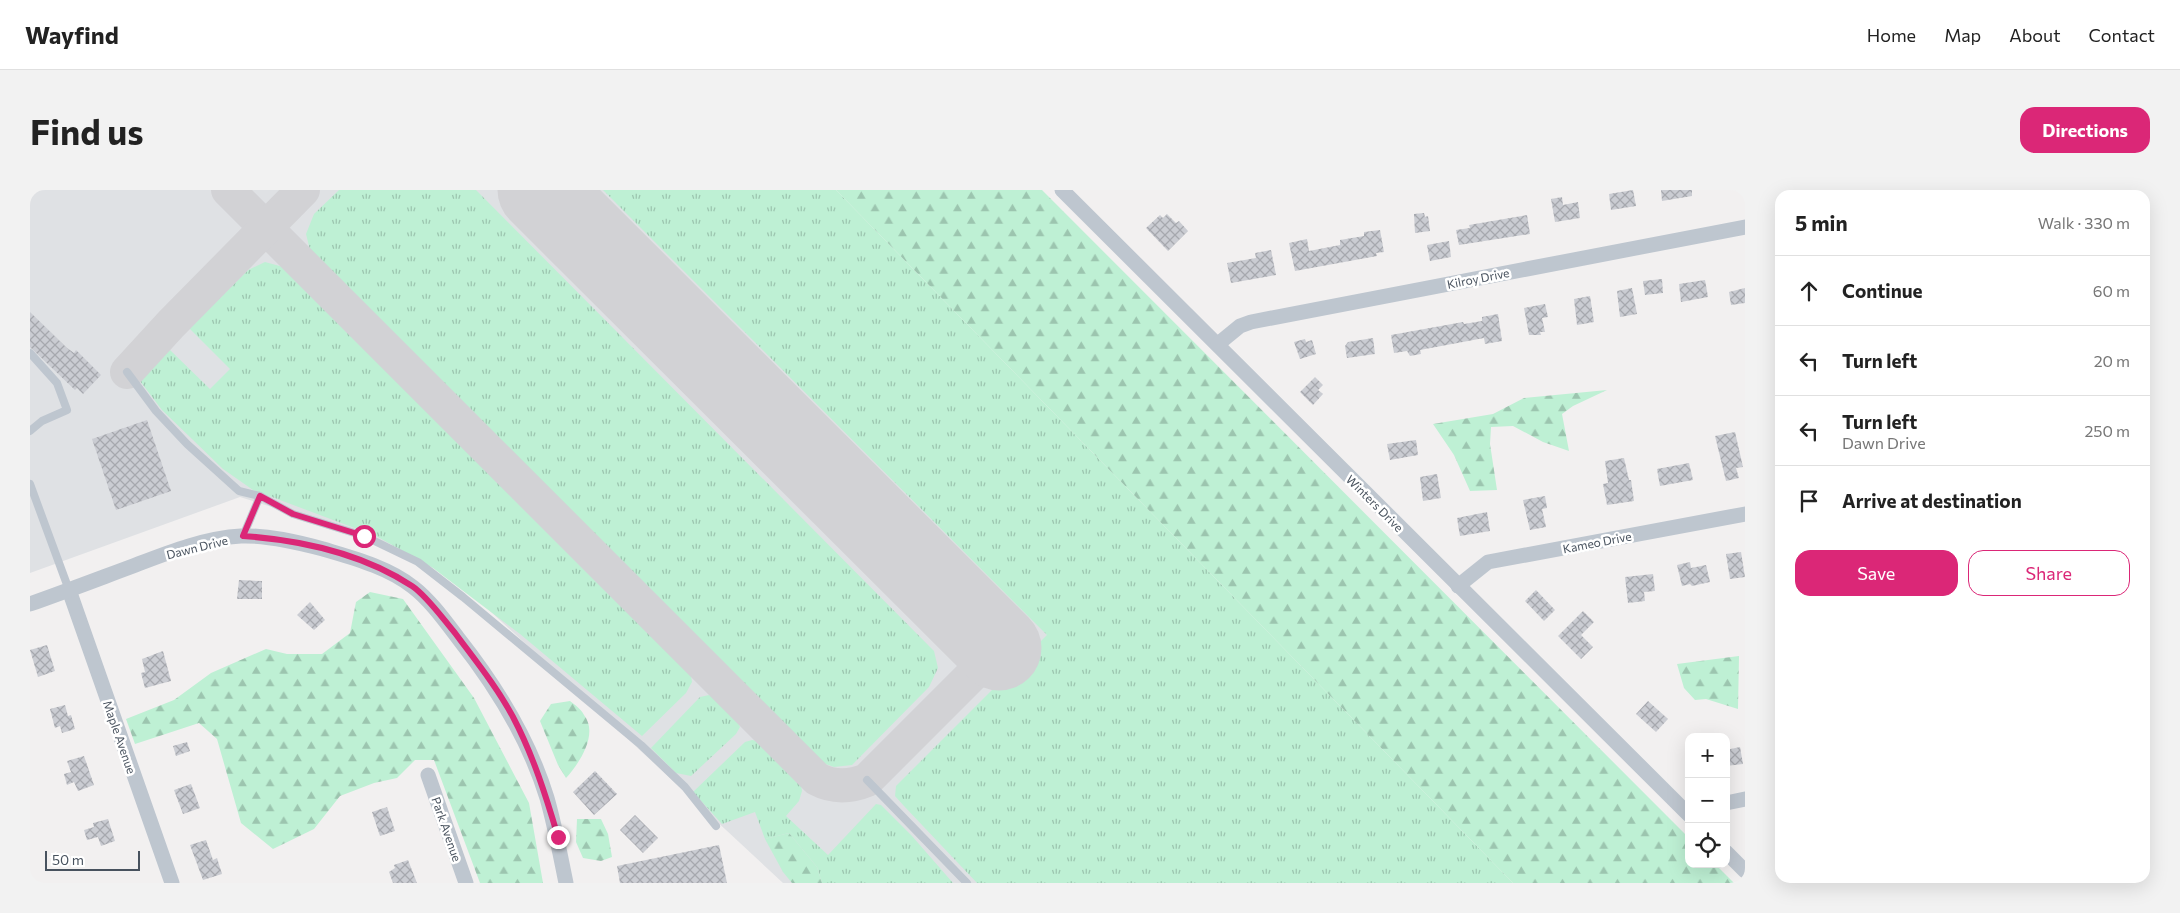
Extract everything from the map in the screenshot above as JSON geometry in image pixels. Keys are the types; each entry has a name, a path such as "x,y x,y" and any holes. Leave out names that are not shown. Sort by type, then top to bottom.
{"street":[{"name":"Winters Drive","path":"1062,190 1685,811"},
{"name":"Kilroy Drive","path":"1218,344 1240,326 1251,322 1745,227"},
{"name":"Kameo Drive","path":"1458,586 1488,562 1745,514"},
{"name":"Dawn Drive","path":"30,604 173,551 220,539 243,536 276,538 351,557 392,574 413,587 425,599 476,661 512,717 547,797 558,837 566,883"},
{"name":"Maple Avenue","path":"69,590 172,883"},
{"name":"Park Avenue","path":"428,775 466,883"},
{"path":"1730,802 1745,799"},
{"path":"1730,856 1745,871"}],"lane":[{"path":"30,353 57,382 67,410 42,421 30,431"},
{"path":"127,372 156,411 187,444 239,491 260,496 293,514 364,536 418,562 464,597 641,745 685,787 716,826"},
{"path":"30,484 69,590"},
{"path":"243,536 260,496"},
{"path":"867,780 967,883"}],"shaded area":[{"path":"30,190 815,190 1502,883 783,883 432,557 240,497 30,573"}],"green space":[{"path":"339,190 476,190 934,651 938,668 929,687 852,765 834,767 814,760 311,254 306,234 314,214"},
{"path":"603,190 836,190 1513,883 977,883 895,796 896,786 1047,635"},
{"path":"836,190 1042,190 1685,834 1685,868 1719,868 1734,883 1513,883"},
{"path":"265,262 287,268 690,669 692,682 686,693 642,736 520,634 433,568 376,536 253,490 223,469 162,410 140,381 170,350 210,389 230,369 189,328 248,270"},
{"path":"1607,390 1573,406 1562,414 1569,451 1543,442 1513,426 1491,427 1490,444 1497,490 1470,491 1454,455 1433,424 1493,414 1524,398"},
{"path":"370,592 403,599 474,698 529,803 543,883 480,883 434,760 415,760 397,778 374,783 340,796 314,829 273,849 241,823 217,739 199,723 135,744 126,719 174,700 211,673 266,649 287,654 322,654 350,633 356,602"},
{"path":"1739,656 1738,709 1706,699 1695,700 1684,688 1677,664"},
{"path":"709,695 720,700 728,707 740,727 736,734 691,776 676,773 651,748 700,697"},
{"path":"570,701 583,713 588,723 589,731 586,748 566,778 558,765 540,721 551,704"},
{"path":"752,740 764,742 800,779 802,791 799,801 786,816 828,855 876,804 881,805 912,836 953,883 822,883 817,867 789,833 765,839 755,812 722,824 693,792 745,742"},
{"path":"577,819 601,819 608,834 612,857 601,861 583,858 576,842"},
{"path":"789,833 817,867 822,883 792,883 783,872 765,839"}],"building":[{"path":"1633,190 1636,206 1611,210 1609,194"},
{"path":"1661,190 1692,190 1692,196 1662,201"},
{"path":"1562,197 1563,205 1578,202 1580,218 1555,222 1551,199"},
{"path":"1424,213 1425,217 1428,216 1430,231 1415,233 1414,214"},
{"path":"1167,214 1176,223 1179,221 1188,231 1168,251 1146,228 1160,215 1163,218"},
{"path":"1527,215 1530,234 1459,245 1456,230 1470,228 1469,225"},
{"path":"1380,230 1384,252 1376,253 1377,256 1295,271 1289,243 1307,239 1309,251 1340,245 1340,240 1364,236 1364,232"},
{"path":"1449,241 1451,257 1430,261 1427,245"},
{"path":"1271,250 1276,275 1231,283 1227,263 1256,258 1255,253"},
{"path":"1662,279 1663,293 1645,295 1643,281"},
{"path":"1705,280 1708,297 1681,302 1679,284"},
{"path":"1632,288 1637,314 1620,317 1617,291"},
{"path":"1745,288 1745,303 1731,305 1729,292"},
{"path":"1590,296 1594,322 1577,325 1574,299"},
{"path":"1545,304 1548,317 1542,318 1545,332 1540,332 1541,335 1529,335 1524,308"},
{"path":"30,312 67,348 74,353 76,350 101,375 83,394 77,388 75,390 30,347"},
{"path":"1498,314 1502,341 1485,344 1484,338 1420,350 1421,354 1410,356 1407,351 1394,353 1391,335 1463,322 1464,324 1482,321 1482,317"},
{"path":"1373,338 1375,354 1347,358 1345,346 1348,342"},
{"path":"1305,339 1306,342 1312,340 1316,354 1300,359 1294,342"},
{"path":"1315,377 1323,385 1318,390 1323,394 1313,405 1300,392"},
{"path":"147,420 171,491 116,510 92,439"},
{"path":"1735,432 1743,467 1736,468 1739,478 1726,481 1715,436"},
{"path":"1416,440 1418,455 1390,460 1387,444"},
{"path":"1624,458 1629,480 1631,480 1634,501 1607,505 1603,484 1608,483 1605,461"},
{"path":"1689,463 1693,480 1660,486 1657,469"},
{"path":"1437,474 1441,498 1423,501 1420,477"},
{"path":"1545,496 1547,508 1542,509 1546,527 1530,530 1523,500"},
{"path":"1487,512 1490,531 1460,536 1457,518"},
{"path":"1741,552 1745,577 1730,579 1726,554"},
{"path":"1690,562 1691,568 1706,565 1710,582 1682,586 1677,565"},
{"path":"1653,574 1655,591 1644,592 1645,601 1628,603 1625,577"},
{"path":"239,580 262,581 262,599 237,599"},
{"path":"1536,590 1555,610 1544,621 1525,601"},
{"path":"310,602 325,620 314,630 297,615"},
{"path":"1583,611 1594,622 1581,635 1593,647 1581,659 1558,636"},
{"path":"47,645 55,671 38,677 30,650"},
{"path":"163,651 171,681 145,688 141,673 145,672 142,659"},
{"path":"1648,701 1668,719 1656,732 1636,714"},
{"path":"65,705 68,716 71,715 75,729 62,733 60,726 55,728 50,709"},
{"path":"187,742 190,751 176,756 173,746"},
{"path":"1740,747 1743,764 1730,766 1730,749"},
{"path":"84,756 94,785 78,791 74,782 67,785 64,774 71,772 67,761"},
{"path":"595,771 617,794 594,815 573,792"},
{"path":"191,784 200,808 183,814 174,790"},
{"path":"387,807 395,831 380,836 372,812"},
{"path":"635,815 658,838 643,853 620,830"},
{"path":"108,819 115,841 101,846 98,837 87,840 84,830 94,827 93,823"},
{"path":"206,840 213,860 217,858 222,874 203,880 190,845"},
{"path":"719,845 727,883 620,883 617,866"},
{"path":"408,860 417,883 393,883 389,872 395,868 394,865"}],"taxiway":[{"path":"228,190 817,779 842,786 867,780 999,648"},
{"path":"127,372 171,324 303,190"}],"runway":[{"path":"540,190 999,648"}],"route":[{"path":"364,536 293,514 260,496 243,536 276,538 351,557 384,570 413,587 443,619 476,661 512,717 528,749 547,797 558,837"}]}
